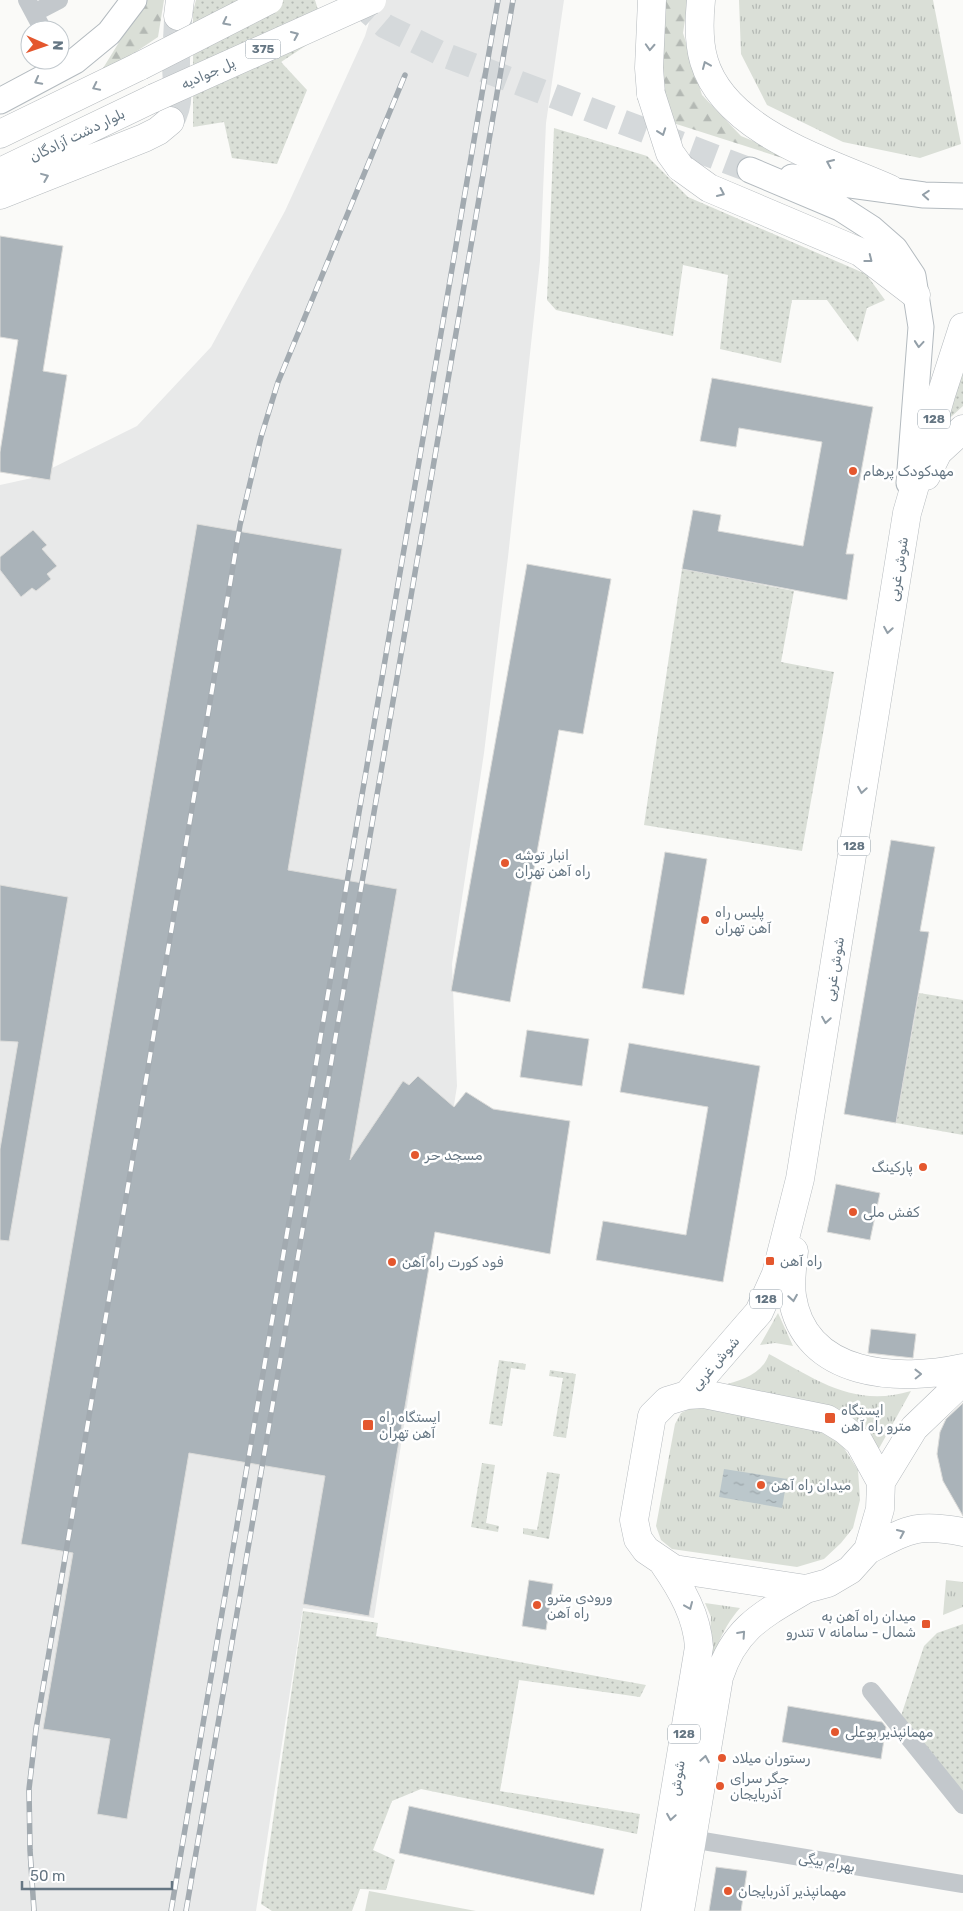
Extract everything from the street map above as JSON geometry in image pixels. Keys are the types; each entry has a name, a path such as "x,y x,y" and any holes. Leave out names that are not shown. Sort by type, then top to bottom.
{"main road":[{"path":"0,101 76,61 109,33 134,0"},
{"path":"0,134 140,66 269,0"},
{"name":"پل جوادیه","path":"154,98 372,0"},
{"path":"652,0 649,68 651,94 670,153 680,167 710,188 860,252 916,295"},
{"path":"701,0 699,38 704,62 720,92 751,124 792,146 890,189"},
{"name":"بلوار دشت آزادگان","path":"0,172 154,98"},
{"path":"0,195 144,138 158,131 170,121"},
{"path":"907,512 921,327 913,276 895,249 871,228 840,208 750,170 815,181 890,189 924,196 963,196"},
{"name":"128","path":"907,512 940,395 963,327"},
{"path":"907,512 938,452 963,428"},
{"name":"شوش غربی","path":"687,1395 759,1312 776,1274 800,1180 907,512"},
{"path":"800,1180 791,1281 795,1310 809,1336 823,1350 841,1362 869,1372 921,1375 963,1368"},
{"path":"868,1550 880,1509 881,1482 914,1428 963,1381"},
{"path":"881,1482 859,1442 845,1430 827,1419 704,1394 687,1395 667,1401 652,1416 634,1520 638,1539 646,1550 674,1569 806,1589 828,1583 850,1570 868,1550 904,1531 920,1527 963,1532"},
{"name":"شوش","path":"655,1911 698,1648 698,1631 691,1611 680,1587 664,1564"},
{"name":"شوش","path":"680,1911 720,1676 725,1658 734,1643 756,1618 806,1589"}],"street":[{"path":"37,20 30,7 59,0"},
{"path":"871,1691 963,1805"},
{"name":"بهرام بیگی","path":"692,1839 963,1884"}],"shaded area":[{"path":"376,0 564,0 546,123 540,261 508,557 484,753 452,964 457,1086 374,1618 303,1608 256,1911 0,1911 0,485 32,478 137,426 211,347 285,211 365,36"}],"green space":[{"path":"145,0 164,0 158,37 97,78"},
{"path":"196,0 315,0 325,33 281,62 307,90 277,164 232,158 224,122 193,127 193,11"},
{"path":"665,0 688,0 683,33 702,95 741,136 839,176 670,122 661,100"},
{"path":"739,0 933,0 961,144 920,158 843,142 767,105 741,54"},
{"path":"554,128 647,156 688,197 866,274 885,300 867,308 858,342 827,300 792,300 781,363 720,349 728,275 683,265 673,336 556,310 547,300"},
{"path":"963,364 963,406 942,425"},
{"path":"682,569 794,591 781,662 834,672 802,851 644,825"},
{"path":"919,993 963,1000 963,1135 896,1123"},
{"path":"778,1313 793,1346 775,1343 760,1345"},
{"path":"769,1354 820,1382 854,1394 872,1396 891,1395 911,1391 877,1452 721,1386 743,1379 756,1372 766,1361"},
{"path":"499,1360 526,1364 525,1370 511,1368 502,1426 489,1424"},
{"path":"550,1370 576,1374 566,1438 553,1436 563,1378 549,1376"},
{"name":"میدان راه آهن","path":"697,1405 812,1425 842,1445 858,1470 860,1500 853,1528 824,1559 797,1567 672,1549 661,1540 656,1526 675,1424 681,1413"},
{"path":"482,1463 495,1465 486,1523 499,1526 498,1532 471,1527"},
{"path":"547,1472 560,1474 549,1539 523,1534 523,1528 537,1530"},
{"path":"946,1580 963,1582 963,1607 943,1615"},
{"path":"705,1603 740,1608 727,1625 718,1644 707,1684 711,1617"},
{"path":"303,1611 378,1623 376,1636 646,1685 640,1697 519,1680 500,1791 640,1814 637,1834 421,1789 392,1801 373,1850 395,1860 386,1890 360,1889 352,1911 272,1911 261,1904"},
{"path":"963,1624 963,1799 900,1719 924,1646 937,1633"},
{"path":"369,1891 476,1911 365,1911"}],"water":[{"path":"724,1469 787,1479 782,1508 719,1497"}],"building":[{"path":"0,236 63,246 43,371 67,375 50,480 0,472 0,452 18,340 0,337"},
{"path":"712,378 873,407 846,554 854,554 847,600 682,569 693,510 721,515 718,531 803,546 822,442 739,428 736,447 700,441"},
{"path":"197,524 342,549 288,870 397,889 350,1160 403,1081 409,1085 418,1076 454,1107 466,1092 493,1109 570,1121 550,1254 435,1232 369,1616 303,1604 325,1476 189,1453 127,1819 97,1814 110,1739 43,1729 73,1553 21,1544"},
{"path":"33,530 47,545 42,549 57,566 47,574 51,579 36,591 32,588 21,597 0,570 0,557"},
{"name":"انبار توشه راه آهن تهران","path":"527,564 611,579 583,734 559,730 510,1002 451,991"},
{"path":"891,840 935,847 920,931 929,932 896,1123 844,1114"},
{"path":"665,852 707,859 684,995 642,988"},
{"path":"0,885 68,897 9,1241 0,1240 0,1149 18,1042 0,1041"},
{"path":"527,1030 589,1039 582,1086 520,1077"},
{"path":"629,1043 760,1066 723,1282 596,1260 603,1221 686,1235 708,1107 620,1092"},
{"name":"کفش ملی","path":"836,1184 880,1193 870,1240 827,1232"},
{"path":"871,1329 916,1334 913,1358 868,1353"},
{"path":"963,1403 963,1516 943,1481 937,1454 940,1432 946,1419"},
{"name":"ورودی مترو راه آهن","path":"529,1580 553,1584 546,1630 522,1626"},
{"name":"مهمانپذیر بوعلی","path":"788,1706 882,1722 886,1727 881,1759 782,1742"},
{"path":"409,1806 604,1849 594,1895 399,1853"},
{"name":"مهمانپذیر آذربایجان","path":"716,1867 747,1871 741,1911 709,1911"}],"tunnel":[{"path":"355,0 385,26 442,54 750,170"},
{"path":"170,121 174,114 178,93 176,63 178,16"}],"railway":[{"path":"171,1911 498,0"},
{"path":"186,1911 513,0"},
{"path":"34,1911 29,1789 36,1729 240,525 261,437 278,382 405,75"}],"place":[{"name":"مهدکودک پرهام","path":"853,471"},
{"name":"انبار توشه راه آهن تهران","path":"505,863"},
{"name":"پلیس راه آهن تهران","path":"705,920"},
{"name":"مسجد حر","path":"415,1155"},
{"name":"پارکینگ","path":"923,1167"},
{"name":"کفش ملی","path":"853,1212"},
{"name":"راه آهن","path":"770,1261"},
{"name":"فود کورت راه آهن","path":"392,1262"},
{"name":"ایستگاه مترو راه آهن","path":"830,1418"},
{"name":"ایستگاه راه آهن تهران","path":"368,1425"},
{"name":"میدان راه آهن","path":"761,1485"},
{"name":"ورودی مترو راه آهن","path":"537,1605"},
{"name":"میدان راه آهن به شمال - سامانه ۷ تندرو","path":"926,1624"},
{"name":"مهمانپذیر بوعلی","path":"835,1732"},
{"name":"رستوران میلاد","path":"722,1758"},
{"name":"جگر سرای آذربایجان","path":"720,1786"},
{"name":"مهمانپذیر آذربایجان","path":"728,1891"}]}
